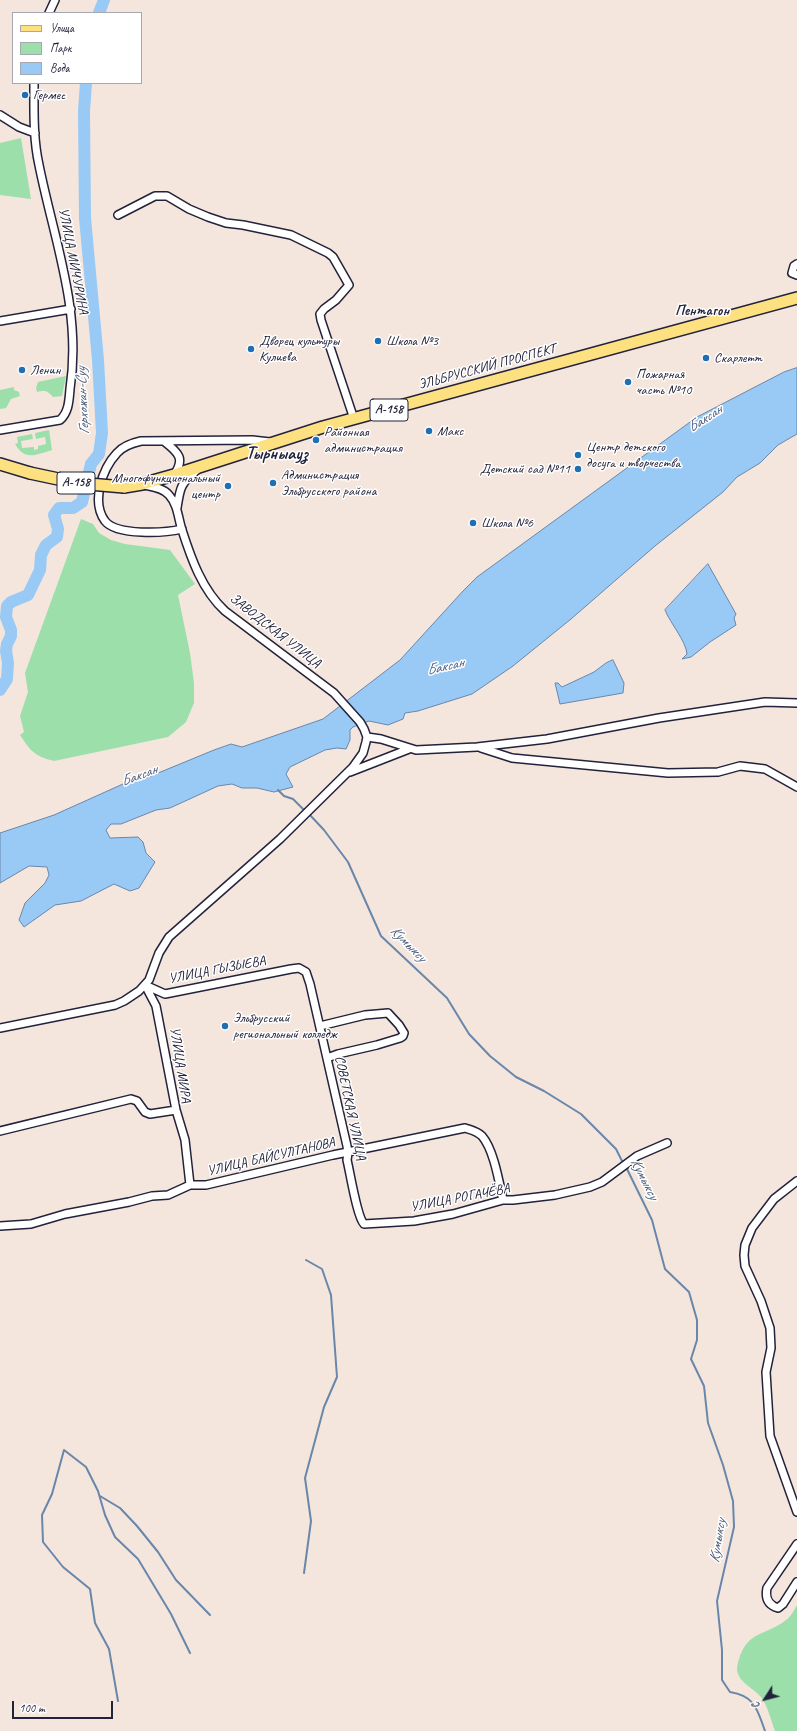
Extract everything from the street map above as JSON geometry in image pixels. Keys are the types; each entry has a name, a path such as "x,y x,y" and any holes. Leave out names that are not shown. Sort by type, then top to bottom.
{"main road":[{"name":"ЭЛЬБРУССКИЙ ПРОСПЕКТ","path":"0,464 30,473 77,483 124,487 142,484 354,419 797,298"}],"street":[{"path":"49,12 55,0"},
{"name":"УЛИЦА МИЧУРИНА","path":"0,430 60,420 66,412 73,361 71,309 39,164 35,133 34,84"},
{"path":"0,115 19,127 35,133"},
{"path":"118,215 155,196 167,196 190,209 226,223 246,225 291,235 328,253 333,257 349,285 336,300 324,308 320,314 354,419"},
{"path":"797,264 794,266 792,273 797,275"},
{"path":"0,321 71,309"},
{"path":"182,529 162,532 121,530 105,521 100,509 99,496 108,465 117,453 128,445 136,442 165,442 179,440 252,440 273,443"},
{"path":"165,442 176,451 180,459 179,468 174,475"},
{"path":"177,509 179,490 182,484 201,467"},
{"path":"142,484 165,492 172,499 177,509"},
{"name":"ЗАВОДСКАЯ УЛИЦА","path":"177,509 182,529 201,578 221,607 323,684 342,701 365,733"},
{"path":"0,1028 115,1004 131,997 149,980 159,953 169,937 268,851 347,773 363,753 365,733 409,748 430,750 477,747 547,739 659,718 765,702 797,703"},
{"path":"477,747 512,758 668,773 718,772 740,766 764,769 797,787"},
{"path":"347,773 409,748"},
{"name":"УЛИЦА ГЫЗЫЕВА","path":"144,985 166,994 291,969 299,968 303,970"},
{"name":"СОВЕТСКАЯ УЛИЦА","path":"303,970 308,976 320,1026 348,1152 347,1160 358,1212 362,1223 369,1224"},
{"name":"УЛИЦА МИРА","path":"0,1130 131,1099 137,1100 145,1112 150,1114 176,1110 156,1006 144,985"},
{"path":"320,1026 365,1015 388,1013 404,1033 400,1038 326,1058"},
{"path":"176,1110 185,1140 190,1185"},
{"name":"УЛИЦА БАЙСУЛТАНОВА","path":"0,1226 31,1224 66,1214 152,1196 168,1195 190,1185 206,1185 348,1152 453,1130 470,1129 479,1133 485,1140 495,1167 503,1200"},
{"name":"УЛИЦА РОГАЧЁВА","path":"369,1224 414,1221 453,1214 503,1200 555,1195 590,1187 602,1182 637,1156 667,1143"},
{"path":"797,1181 774,1199 752,1228 745,1245 744,1255 745,1266 761,1301 770,1328 771,1348 766,1372 770,1436 797,1512"},
{"path":"797,1544 767,1588 766,1596 768,1602 773,1607 778,1608 784,1604 797,1582"}],"green space":[{"path":"21,138 31,199 0,195 0,143"},
{"path":"66,376 62,396 53,397 50,393 42,391 37,392 36,388 38,382"},
{"path":"14,387 14,390 19,392 20,396 11,399 6,408 0,409 0,390"},
{"path":"49,430 52,450 35,455 27,455 23,453 15,444 18,443 17,437 32,434 33,439 21,441 22,448 34,447 34,450 38,449 38,446 46,444 45,437 36,439 35,433"},
{"path":"81,519 93,524 99,533 111,540 125,544 170,550 195,584 178,595 190,653 194,683 194,703 186,722 168,737 54,761 38,755 27,746 20,735 24,732 20,716 28,692 25,673"},
{"path":"797,1605 797,1731 775,1731 761,1697 741,1679 737,1672 737,1666 747,1643 758,1635 788,1619"}],"water":[{"name":"Баксан","path":"797,368 797,434 778,445 760,463 737,477 723,492 655,546 571,619 513,666 472,694 418,711 405,713 403,719 388,725 369,721 353,727 350,730 350,740 346,749 337,748 325,750 290,767 286,774 293,787 274,792 257,788 242,788 232,784 218,786 170,808 156,810 121,824 111,824 106,830 110,838 138,837 143,842 146,853 155,862 139,888 130,891 114,884 81,901 55,905 24,927 19,920 25,903 45,883 49,875 47,867 29,866 0,883 0,833 54,815 123,784 146,778 231,744 242,747 323,719 400,660 477,577 697,417 784,372"},
{"path":"708,564 736,614 734,618 736,625 710,642 691,657 682,659 687,654 684,643 665,610"},
{"path":"613,660 624,683 623,693 560,704 555,683 558,683 562,687 594,672 606,663"}],"waterway":[{"name":"Герхожан-Суу","path":"99,12 104,0"},
{"name":"Герхожан-Суу","path":"0,690 7,679 8,663 6,651 7,644 11,636 11,630 6,617 7,606 11,602 28,595 40,570 41,555 46,545 57,537 58,529 54,515 59,508 73,508 82,502 91,464 99,454 102,433 98,360 85,218 84,111 86,84"},
{"name":"Кумыксу","path":"278,790 284,796 293,799 305,811"},
{"name":"Кумыксу","path":"309,814 324,830 348,862 381,936 447,998 469,1034 490,1056 516,1077 544,1091 581,1114 616,1149 623,1163"},
{"name":"Кумыксу","path":"626,1167 652,1220 665,1269 689,1292 697,1320 697,1340 691,1359 704,1386 708,1423 723,1465 733,1501 734,1527 717,1601 722,1650 722,1680 730,1692 750,1700 760,1716 765,1731"},
{"path":"304,1573 311,1521 305,1478 324,1407 337,1377 331,1295 322,1269 306,1260"},
{"path":"118,1701 109,1649 95,1623 90,1589 63,1567 43,1542 42,1515 52,1494 64,1450 86,1467 98,1491 105,1515 115,1537 138,1559 171,1614 190,1653"},
{"path":"100,1496 120,1508 137,1526 158,1552 176,1580 210,1615"}],"place":[{"name":"Гермес","path":"25,95"},
{"name":"Школа №3","path":"378,341"},
{"name":"Дворец культуры Кулиева","path":"251,349"},
{"name":"Скарлетт","path":"706,358"},
{"name":"Ленин","path":"22,370"},
{"name":"Пожарная часть №10","path":"628,382"},
{"name":"Макс","path":"429,431"},
{"name":"Районная администрация","path":"316,440"},
{"name":"Центр детского досуга и творчества","path":"578,455"},
{"name":"Детский сад №11","path":"578,469"},
{"name":"Администрация Эльбрусского района","path":"273,483"},
{"name":"Многофункциональный центр","path":"228,486"},
{"name":"Школа №6","path":"473,523"},
{"name":"Эльбрусский региональный колледж","path":"225,1026"}],"district":[{"name":"Пентагон","path":"702,311"},
{"name":"Тырныауз","path":"277,454"}]}
